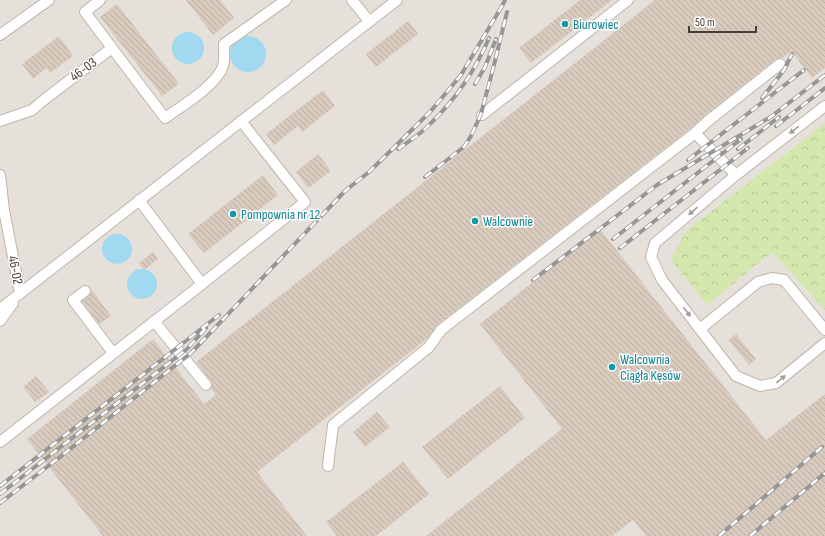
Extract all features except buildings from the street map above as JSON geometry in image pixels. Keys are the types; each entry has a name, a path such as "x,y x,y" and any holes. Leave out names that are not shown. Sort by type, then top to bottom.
{"lane":[{"path":"0,35 49,0"},
{"name":"46-03","path":"0,122 32,110 45,98 112,48 85,12 100,0"},
{"path":"112,48 165,118 209,86 220,74 224,64 224,44 286,0"},
{"path":"352,0 369,22"},
{"path":"0,309 397,0"},
{"path":"482,115 628,0"},
{"path":"328,466 332,425 429,348 441,330 695,133 780,64"},
{"path":"825,106 736,175 655,243 652,257 662,280 736,376 760,386 776,383 825,343"},
{"path":"0,442 305,202 241,121"},
{"path":"695,133 736,175"},
{"name":"46-02","path":"0,178 2,210 20,293"},
{"path":"139,200 202,284"},
{"path":"700,328 758,282 772,278 784,280 825,330"},
{"path":"85,291 73,300 114,353"},
{"path":"0,321 20,293"},
{"path":"154,321 206,385"}],"shaded area":[{"path":"0,0 825,0 825,536 0,536"},
{"path":"393,3 399,11 347,52 341,44"},
{"path":"613,12 621,22 501,116 493,107"},
{"path":"774,69 780,77 715,130 708,121"},
{"path":"178,288 185,298 161,315 154,305"},
{"path":"424,352 434,364 344,433 336,423"}],"green space":[{"path":"825,123 825,310 772,252 707,305 671,260 686,231"}],"water":[{"path":"185,32 191,32 201,39 204,48 203,54 197,61 191,64 185,64 175,57 172,51 172,45 179,35"},
{"path":"252,36 261,41 265,47 265,61 261,67 252,72 244,72 235,67 231,61 230,50 235,41 241,37"},
{"path":"117,234 127,239 132,249 127,259 117,264 107,259 102,249 107,239"},
{"path":"142,269 148,270 156,278 156,290 148,298 142,299 136,298 128,290 127,284 128,278 136,270"}],"railway":[{"path":"0,503 191,353 345,191 369,172 430,112 461,75 505,0"},
{"path":"425,177 464,147 471,136 481,114 507,12"},
{"path":"398,149 423,131 448,105 478,62 489,38"},
{"path":"475,84 485,67 496,39"},
{"path":"762,98 784,70 792,54"},
{"path":"688,160 804,70"},
{"path":"768,119 825,75"},
{"path":"776,126 825,88"},
{"path":"533,280 657,185 772,116"},
{"path":"738,149 779,117"},
{"path":"613,239 741,139"},
{"path":"620,248 748,148"},
{"path":"0,486 219,315"},
{"path":"0,494 187,349 206,328"},
{"path":"719,536 822,447"},
{"path":"750,536 825,473"}],"place":[{"name":"Biurowiec","path":"565,24"},
{"name":"Pompownia nr 12","path":"233,214"},
{"name":"Walcownie","path":"475,221"},
{"name":"Walcownia Ciągła Kęsów","path":"612,367"}]}
